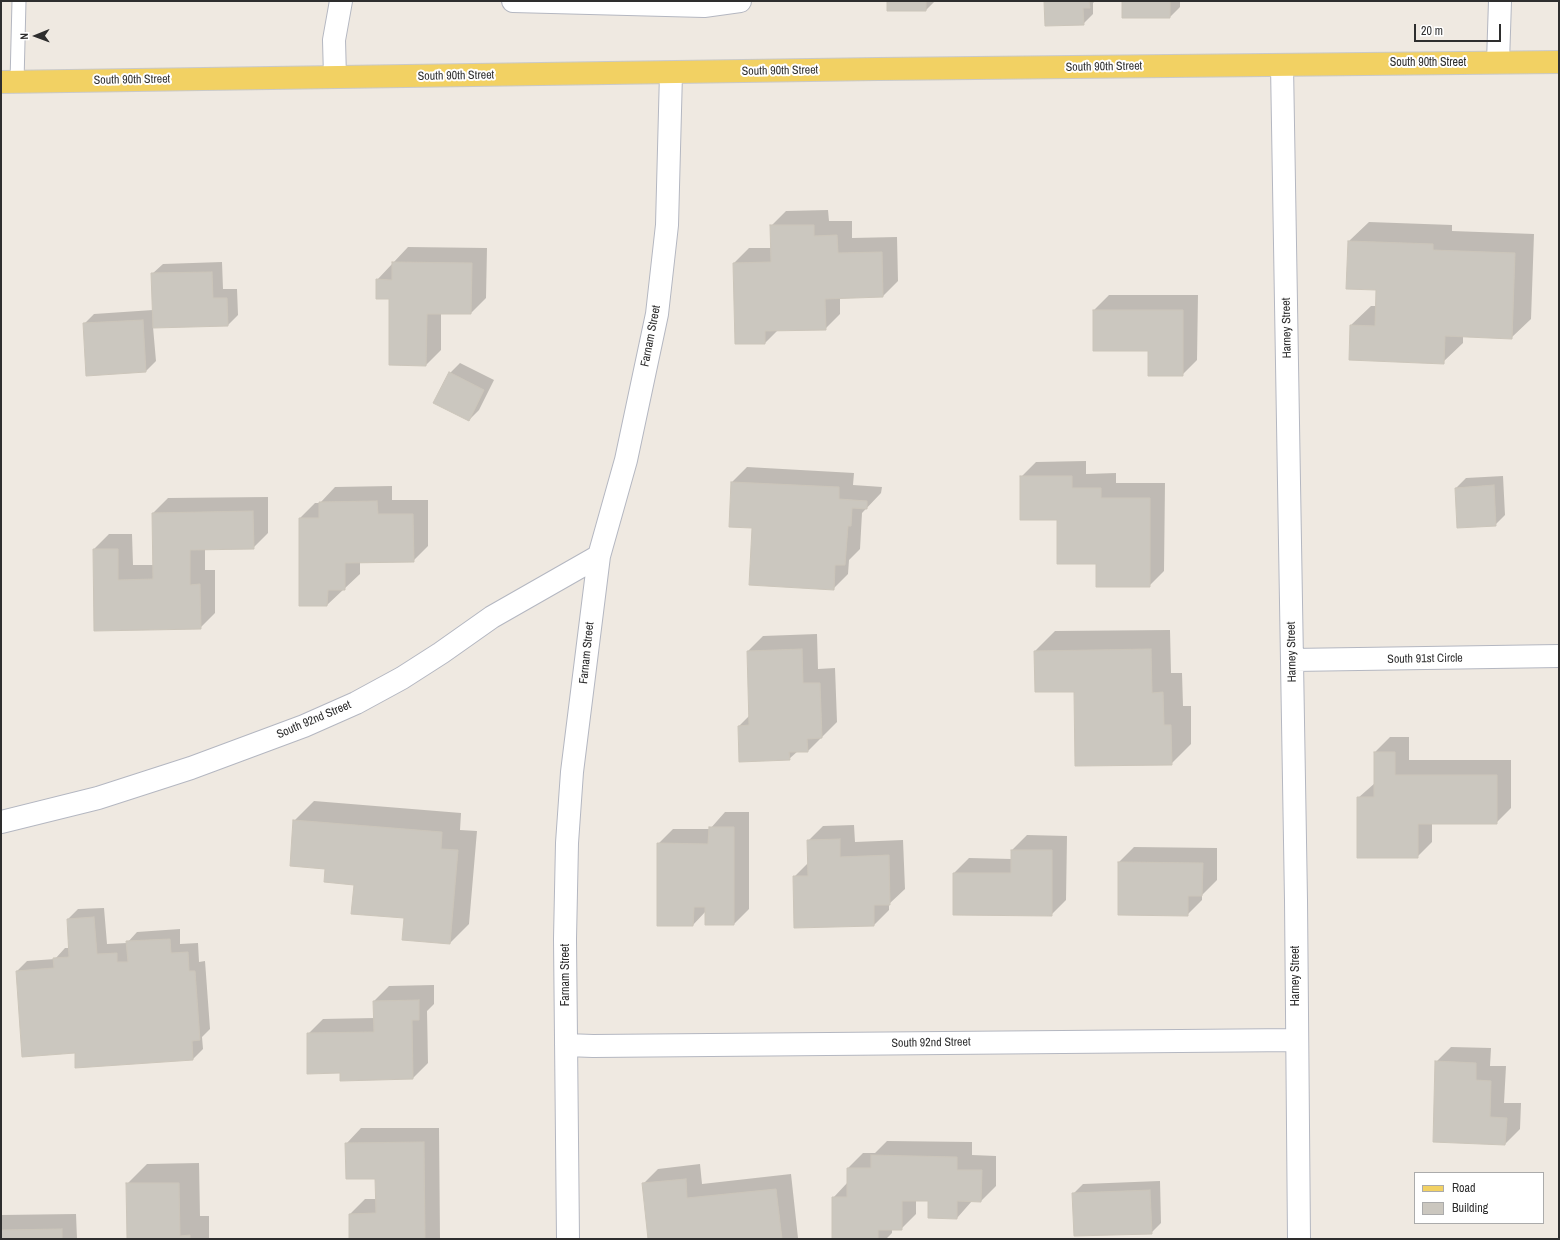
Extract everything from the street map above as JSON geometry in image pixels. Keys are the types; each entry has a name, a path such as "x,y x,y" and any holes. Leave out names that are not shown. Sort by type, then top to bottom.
{"main road":[{"name":"South 90th Street","path":"9,82 870,69 1559,62"}],"street":[{"path":"335,77 334,40 342,1"},
{"path":"513,1 704,6 740,1"},
{"path":"1498,62 1500,1"},
{"name":"Harney Street","path":"1282,65 1292,660 1299,1239"},
{"name":"Farnam Street","path":"568,1239 565,939 567,843 572,772 599,556 626,460 657,314 667,225 671,73"},
{"name":"South 92nd Street","path":"1,822 98,798 191,768 304,726 356,703 402,678 492,617 599,556"},
{"name":"South 91st Circle","path":"1292,660 1559,656"},
{"name":"South 92nd Street","path":"566,1045 1296,1040"}],"lane":[{"path":"9,82 19,1"}],"building":[{"path":"887,1 926,1 926,11 887,11"},
{"path":"1044,1 1089,1 1090,8 1083,8 1084,25 1045,26"},
{"path":"1122,1 1170,1 1170,18 1122,18"},
{"path":"770,225 814,225 814,236 837,235 838,253 882,252 883,297 825,299 826,330 765,331 765,344 735,344 733,263 771,262"},
{"path":"1348,241 1433,244 1433,250 1515,253 1512,339 1445,336 1444,364 1349,360 1350,325 1375,326 1376,290 1346,289"},
{"path":"392,262 472,263 471,314 427,314 426,366 389,365 389,299 376,299 376,279 392,280"},
{"path":"212,272 213,298 227,298 228,326 153,328 151,273"},
{"path":"1093,310 1183,310 1183,376 1148,376 1148,351 1093,351"},
{"path":"143,320 146,372 86,376 83,323"},
{"path":"449,372 484,390 469,421 433,403"},
{"path":"1020,476 1072,476 1072,488 1101,488 1101,498 1150,498 1150,587 1096,587 1096,564 1057,564 1057,520 1020,520"},
{"path":"731,482 839,487 839,499 867,501 867,509 852,508 851,526 848,526 845,565 835,565 834,590 749,585 752,528 729,527"},
{"path":"1494,485 1496,526 1457,528 1455,488"},
{"path":"377,501 378,514 413,514 414,562 345,563 345,590 328,590 327,606 299,606 299,518 319,518 319,502"},
{"path":"253,511 254,549 190,550 190,585 200,584 201,629 94,631 93,549 118,549 118,580 153,579 152,513"},
{"path":"802,649 803,683 820,683 822,738 807,739 808,752 789,752 790,760 739,762 738,726 749,725 747,651"},
{"path":"1151,649 1152,693 1163,692 1164,725 1171,725 1172,765 1075,766 1074,692 1035,692 1034,651"},
{"path":"1374,752 1395,752 1395,775 1497,775 1497,824 1418,824 1418,858 1357,858 1357,797 1374,797"},
{"path":"293,820 442,832 441,849 458,850 450,944 402,940 404,918 351,914 354,885 324,882 325,869 290,866"},
{"path":"709,827 734,827 734,925 705,925 705,907 694,907 693,926 657,926 657,843 708,844"},
{"path":"840,839 840,857 889,855 890,905 874,905 874,926 794,928 793,876 808,876 807,840"},
{"path":"1011,850 1052,850 1052,916 953,915 953,873 1011,873"},
{"path":"1118,862 1203,863 1202,896 1188,896 1188,916 1118,915"},
{"path":"94,917 97,954 117,953 117,962 128,962 126,941 170,939 171,953 188,952 189,971 195,971 200,1040 192,1041 193,1060 75,1068 75,1053 22,1057 16,971 54,968 53,958 69,957 67,919"},
{"path":"419,1000 419,1020 412,1020 413,1079 340,1081 340,1073 307,1074 307,1033 374,1032 373,1001"},
{"path":"1435,1061 1476,1063 1476,1080 1491,1081 1490,1117 1507,1118 1505,1145 1433,1142"},
{"path":"424,1142 425,1239 349,1239 349,1214 376,1213 375,1179 346,1179 345,1143"},
{"path":"871,1155 957,1157 957,1170 982,1170 981,1202 957,1201 957,1219 928,1218 928,1201 902,1201 902,1230 878,1230 878,1239 832,1239 832,1197 847,1197 847,1168 871,1168"},
{"path":"686,1179 687,1198 776,1189 782,1239 648,1239 642,1183"},
{"path":"126,1183 179,1183 180,1236 190,1235 190,1239 127,1239"},
{"path":"1150,1190 1152,1234 1074,1236 1072,1193"},
{"path":"62,1229 62,1239 1,1239 1,1230"}]}
